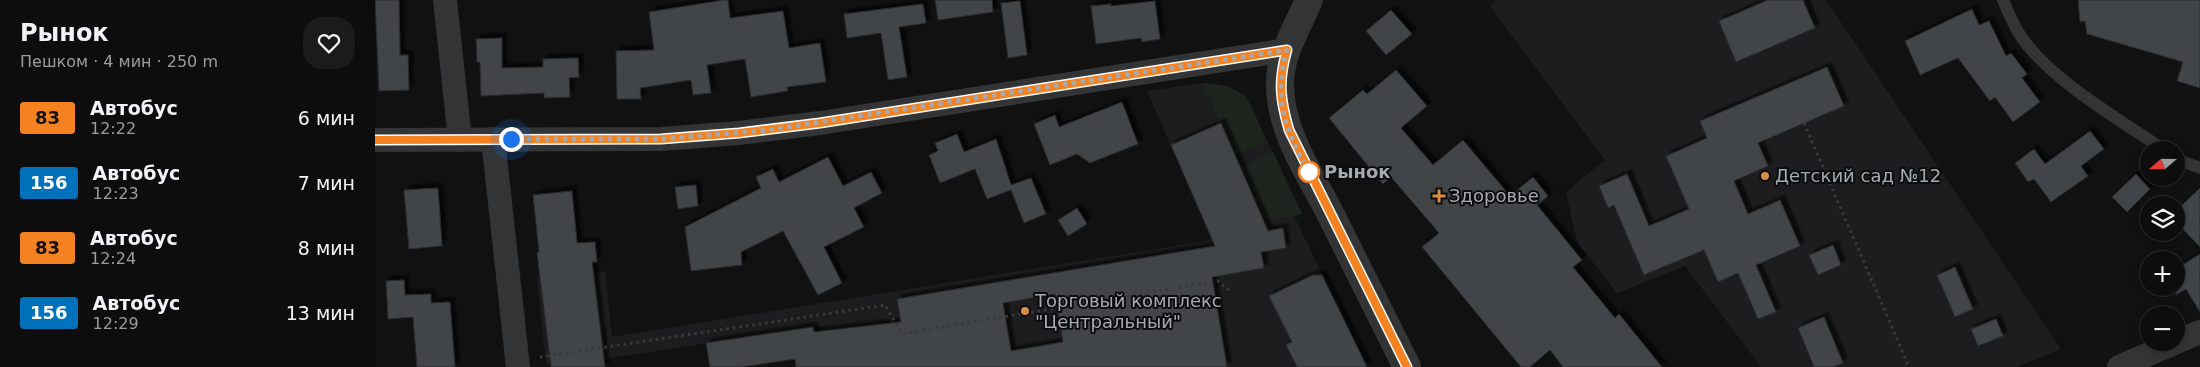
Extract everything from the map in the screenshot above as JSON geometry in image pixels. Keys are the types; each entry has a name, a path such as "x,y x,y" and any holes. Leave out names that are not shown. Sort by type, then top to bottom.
{"street":[{"path":"445,0 460,140"},
{"path":"1309,0 1287,50 1281,70 1280,86 1283,111 1289,130 1407,367"},
{"path":"375,140 661,139 783,128 1287,50"},
{"path":"493,139 517,364"},
{"path":"2119,367 2200,332"}],"lane":[{"path":"2003,0 2020,35 2043,61 2067,82 2150,141"},
{"path":"2185,162 2200,168"}],"path":[{"path":"1803,123 1909,367"},
{"path":"517,364 885,305 902,334 1218,281 1231,292"}],"shaded area":[{"name":"Детский сад №12","path":"1496,0 1826,0 2061,349 2017,367 1761,367 1685,266 1617,293 1577,242 1566,192 1605,160 1490,6"},
{"name":"Торговый комплекс \"Центральный\"","path":"1203,83 1227,86 1246,96 1302,214 1294,216 1367,367 825,367 820,326 604,359 546,365 537,278 605,271 612,337 1212,240 1147,91"},
{"path":"1203,83 1231,88 1240,93 1251,107 1267,142 1235,156"},
{"path":"1273,152 1302,214 1260,221 1240,167"}],"building":[{"path":"375,0 399,0 400,55 408,55 409,90 379,91"},
{"path":"728,0 730,18 783,11 789,48 820,43 826,82 787,87 788,91 751,97 745,59 707,65 711,93 693,95 691,80 640,88 641,99 617,99 616,51 654,50 649,12"},
{"path":"935,0 992,0 993,12 938,20"},
{"path":"1768,0 1803,0 1815,28 1736,62 1719,21"},
{"path":"2078,0 2200,0 2200,88 2177,81 2183,62 2087,34 2085,21 2080,22"},
{"path":"1020,1 1027,55 1008,58 1001,3"},
{"path":"1155,1 1160,39 1142,42 1141,38 1096,44 1091,6 1111,4 1111,6"},
{"path":"923,4 926,23 899,27 907,77 888,80 881,33 847,38 844,14"},
{"path":"1972,9 1979,25 1989,21 2006,56 2011,53 2027,74 2022,78 2040,102 2013,122 1995,97 1990,101 1958,58 1920,75 1905,41"},
{"path":"1391,10 1412,34 1386,55 1366,31"},
{"path":"502,38 502,68 543,67 543,59 578,58 579,77 569,78 570,97 544,98 544,93 481,96 480,62 477,62 476,39"},
{"path":"1827,67 1844,106 1758,143 1768,166 1734,181 1748,214 1780,200 1800,246 1756,265 1776,312 1758,319 1738,273 1718,282 1704,250 1644,275 1614,205 1608,208 1599,186 1627,174 1649,226 1689,209 1666,156 1707,138 1700,121"},
{"path":"1396,70 1427,106 1401,128 1433,165 1463,140 1510,196 1533,177 1548,196 1537,205 1582,260 1573,267 1615,318 1619,314 1662,367 1563,367 1550,350 1530,367 1521,367 1422,247 1439,233 1391,177 1383,184 1329,118 1363,90 1367,94"},
{"path":"1122,102 1138,144 1090,163 1077,154 1050,165 1034,124 1055,115 1059,127"},
{"name":"Торговый комплекс \"Центральный\"","path":"1221,123 1268,231 1283,228 1286,248 1261,252 1264,268 1212,277 1227,367 796,367 795,359 742,367 710,367 706,343 813,327 814,332 901,322 897,299 1215,246 1171,145","holes":["1055,294 1063,342 1011,351 1003,303"]},
{"path":"2090,131 2104,149 2081,166 2088,176 2051,202 2034,179 2028,182 2015,163 2034,149 2045,164"},
{"path":"957,134 964,152 996,139 1011,185 1031,178 1046,214 1024,223 1011,190 987,199 975,169 940,183 929,155 938,151 935,143"},
{"path":"828,157 843,186 871,172 882,193 854,208 864,227 824,247 842,283 818,295 783,231 741,252 742,265 691,271 685,227 761,188 756,177 773,169 779,182"},
{"path":"2136,174 2140,178 2140,186 2147,186 2150,189 2143,196 2140,196 2140,199 2127,212 2112,197"},
{"path":"696,185 698,206 678,209 675,187"},
{"path":"438,188 442,246 409,249 404,190"},
{"path":"2200,188 2200,247 2185,231 2185,202"},
{"path":"572,191 577,243 595,242 597,262 592,262 605,367 551,367 537,253 539,252 533,195"},
{"path":"1077,208 1087,224 1068,236 1058,220"},
{"path":"1833,245 1841,265 1818,275 1809,255"},
{"path":"2200,254 2200,312 2185,290 2185,263"},
{"path":"1955,267 1973,309 1955,317 1937,275"},
{"path":"1313,275 1322,275 1367,367 1297,367 1286,345 1292,342 1269,296"},
{"path":"404,280 405,295 431,294 431,303 450,302 455,367 417,367 413,317 388,319 386,281"},
{"path":"1824,317 1843,363 1833,367 1814,367 1798,328"},
{"path":"1996,319 2003,336 1978,346 1971,329"}],"bus line":[{"name":"83","path":"375,140 661,139 701,137 820,123 1287,50 1281,70 1280,86 1283,111 1289,130 1298,152 1407,367"}],"place":[{"name":"Рынок","path":"1309,172"},
{"name":"Детский сад №12","path":"1765,176"},
{"name":"Здоровье","path":"1439,196"},
{"name":"Торговый комплекс \"Центральный\"","path":"1025,311"}],"route":[{"path":"511,139 661,139 769,130 1287,50 1281,70 1280,86 1283,111 1298,152 1309,172"}]}
